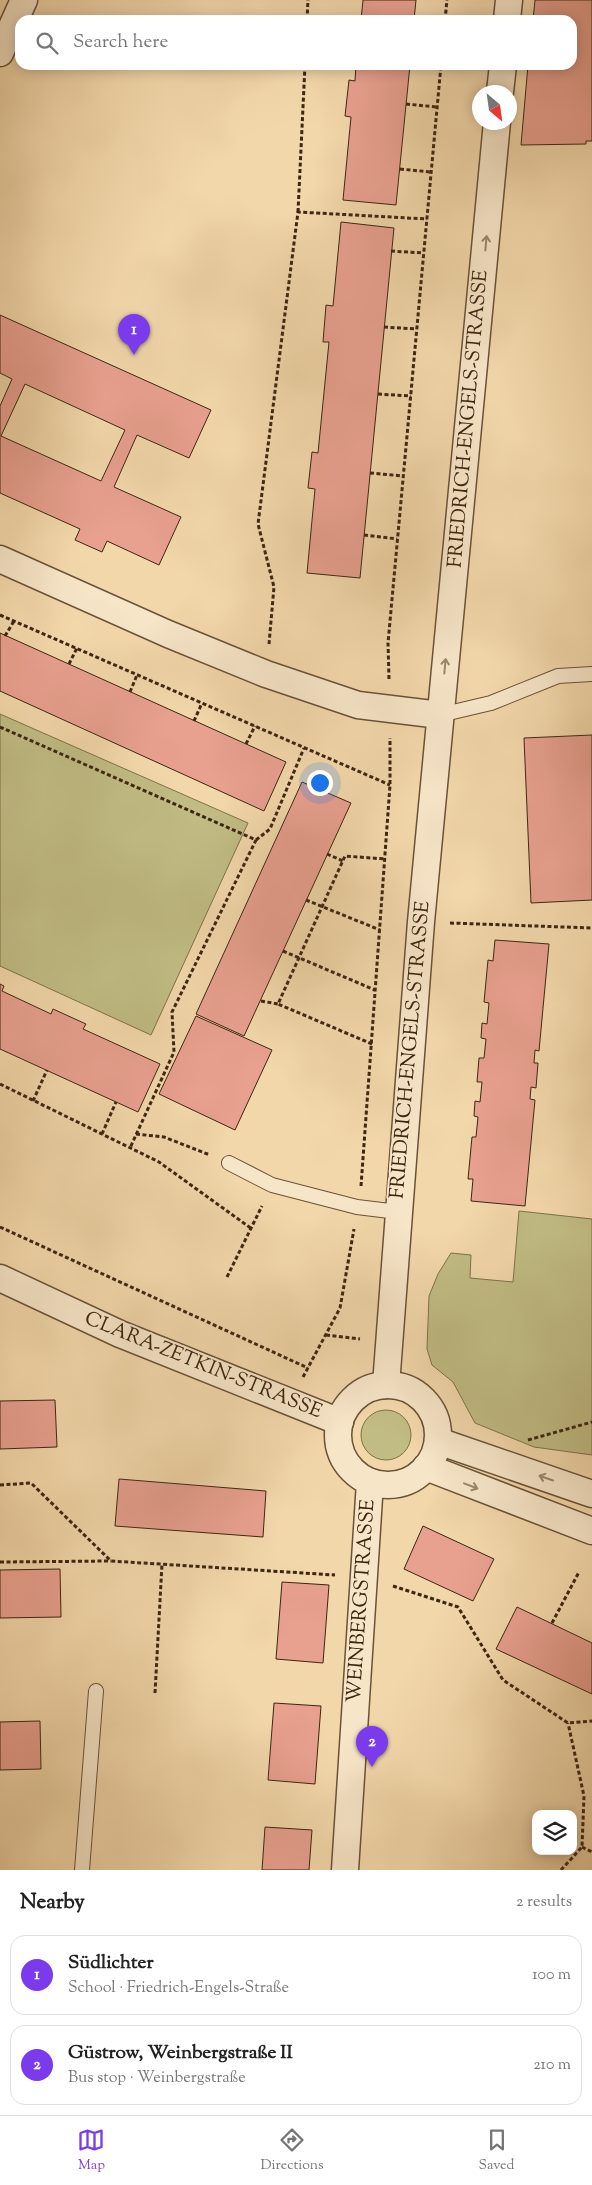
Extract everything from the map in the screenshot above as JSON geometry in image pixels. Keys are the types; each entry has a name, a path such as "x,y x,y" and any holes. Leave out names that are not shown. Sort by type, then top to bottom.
{"street":[{"path":"17,15 24,0"},
{"path":"508,15 509,0"},
{"path":"0,53 15,20"},
{"path":"501,85 502,70"},
{"name":"FRIEDRICH-ENGELS-STRASSE","path":"386,1385 421,922 496,130"},
{"path":"0,560 168,634 266,674 358,705 440,715"},
{"name":"CLARA-ZETKIN-STRASSE","path":"0,1278 120,1334 340,1422 339,1444 344,1458 353,1471 370,1482"},
{"path":"340,1422 343,1413 353,1400 365,1391 386,1385 399,1386 411,1390 432,1411 437,1426 438,1441 434,1455 426,1467 412,1479 396,1484 383,1485 370,1482"},
{"path":"438,1441 592,1494"},
{"path":"426,1467 592,1531"},
{"name":"WEINBERGSTRASSE","path":"345,1870 370,1482"}],"lane":[{"path":"440,715 491,703 558,676 592,674"},
{"path":"229,1163 272,1185 357,1207 398,1212"},
{"path":"82,1870 96,1690"}],"path":[{"path":"307,15 308,0"},
{"path":"446,15 447,0"},
{"path":"266,674 274,587 258,524 298,212 305,70"},
{"path":"289,1403 340,1308 363,1175 390,785 388,643 441,70"},
{"path":"406,104 437,107"},
{"path":"400,169 431,172"},
{"path":"298,212 426,219"},
{"path":"391,251 423,253"},
{"path":"384,326 416,330"},
{"path":"378,394 411,396"},
{"path":"370,474 403,476"},
{"path":"364,535 398,539"},
{"path":"0,614 390,785"},
{"path":"5,636 14,621"},
{"path":"69,664 77,648"},
{"path":"130,692 137,675"},
{"path":"194,721 202,703"},
{"path":"246,744 255,726"},
{"path":"0,728 256,840"},
{"path":"130,1148 174,1052 172,1012 256,840 270,829 304,748"},
{"path":"327,854 343,861"},
{"path":"278,1004 345,856 384,859"},
{"path":"306,900 380,930"},
{"path":"421,922 592,928"},
{"path":"283,950 376,990"},
{"path":"260,1000 278,1004 372,1044"},
{"path":"33,1101 47,1070"},
{"path":"0,1084 159,1162 252,1229"},
{"path":"102,1134 116,1102"},
{"path":"136,1134 164,1137 229,1163"},
{"path":"227,1277 272,1185"},
{"path":"0,1227 308,1368"},
{"path":"520,1442 592,1422"},
{"path":"0,1485 31,1483 111,1561"},
{"path":"0,1562 111,1561 345,1576 364,1579 458,1607 503,1680 568,1723 592,1721"},
{"path":"155,1693 162,1564"},
{"path":"552,1624 579,1572"},
{"path":"561,1870 582,1847 584,1796 568,1723"},
{"path":"582,1847 592,1852"}],"shaded area":[{"path":"0,714 248,823 151,1035 0,966"},
{"path":"519,1211 592,1219 592,1455 534,1447 475,1423 453,1382 432,1365 427,1349 429,1296 438,1274 451,1253 471,1255 470,1278 513,1282"},
{"path":"386,1410 395,1412 406,1421 411,1435 409,1444 400,1455 386,1460 377,1458 366,1449 361,1435 363,1426 372,1415"}],"building":[{"path":"363,0 416,0 414,15 362,15"},
{"path":"535,0 592,0 592,141 586,141 586,144 521,145 528,70 577,70 577,15 534,15"},
{"path":"356,70 410,70 396,205 343,200 351,117 345,116 349,80 355,81"},
{"path":"341,222 394,228 360,578 307,573 315,489 308,488 312,452 318,453 329,342 323,342 326,305 333,306"},
{"path":"0,315 211,410 189,458 137,435 114,487 181,517 159,565 107,541 102,552 75,540 80,529 0,493 0,406 12,379 0,373","holes":["25,384 125,430 101,481 1,436"]},
{"path":"0,633 286,762 264,811 0,691"},
{"path":"592,735 592,900 531,903 524,738"},
{"path":"302,782 351,803 244,1036 196,1014"},
{"path":"495,940 549,944 539,1051 535,1050 534,1063 538,1063 536,1088 531,1087 530,1099 535,1100 525,1206 471,1201 473,1179 468,1179 472,1137 476,1137 478,1117 474,1116 475,1101 480,1102 482,1082 477,1082 479,1058 484,1058 486,1039 481,1038 482,1023 487,1024 489,1003 484,1002 488,960 493,961"},
{"path":"0,984 4,986 2,991 51,1014 53,1009 86,1024 83,1029 160,1064 138,1112 0,1049"},
{"path":"196,1016 272,1050 235,1130 159,1094"},
{"path":"55,1400 57,1447 0,1449 0,1401"},
{"path":"119,1479 266,1491 263,1537 115,1526"},
{"path":"423,1526 494,1559 473,1601 404,1569"},
{"path":"60,1569 61,1617 0,1618 0,1570"},
{"path":"282,1582 329,1585 323,1663 276,1659"},
{"path":"517,1607 592,1643 592,1694 496,1649"},
{"path":"274,1703 321,1706 315,1784 268,1780"},
{"path":"40,1721 41,1769 0,1770 0,1722"},
{"path":"265,1827 312,1830 309,1870 262,1870"}],"place":[{"name":"Südlichter","path":"134,355"},
{"name":"Güstrow, Weinbergstraße II","path":"372,1767"}]}
